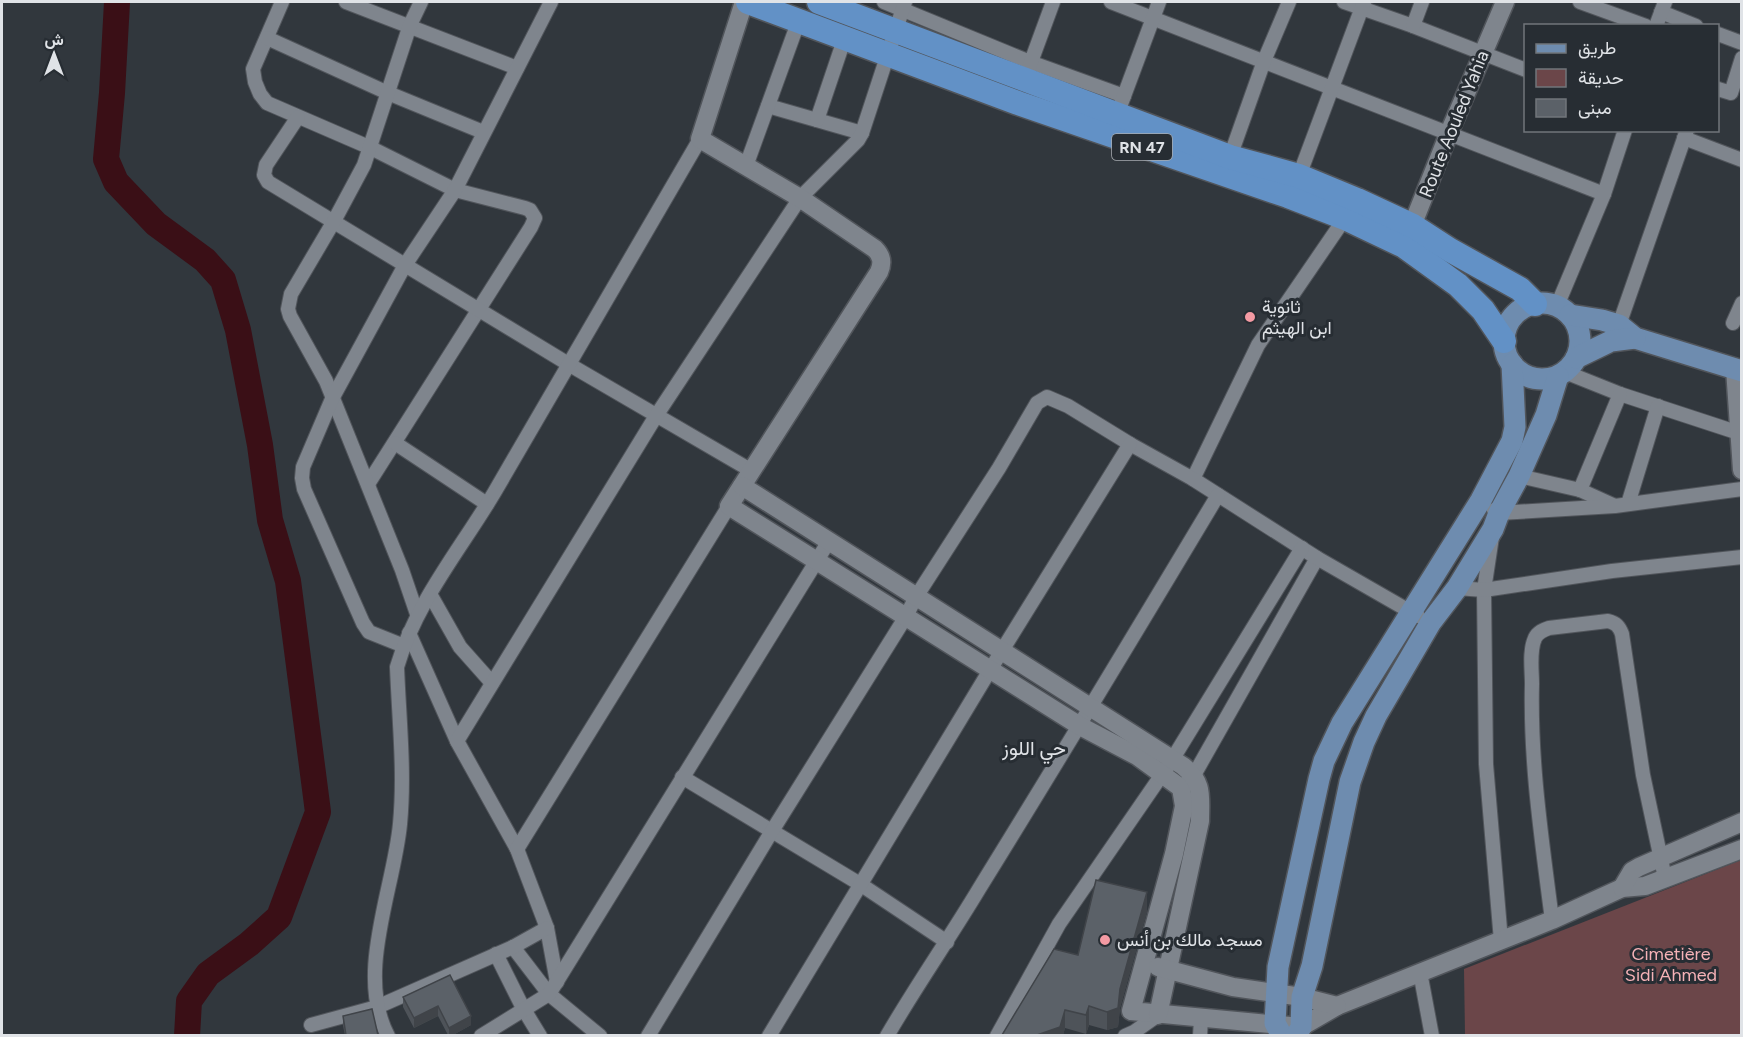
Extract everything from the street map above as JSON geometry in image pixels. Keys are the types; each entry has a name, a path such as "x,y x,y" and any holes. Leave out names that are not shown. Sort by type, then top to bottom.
{"highway":[{"name":"RN 47","path":"746,2 845,37 897,23 1018,103 1288,196 1351,209"},
{"name":"RN 47","path":"819,2 897,23 1028,70 1121,105 1230,157 1299,176 1351,209 1408,236 1450,250 1554,308"},
{"name":"RN 47","path":"1408,236 1483,310 1504,340"}],"main road":[{"path":"1635,338 1611,341 1566,369 1537,379 1527,376 1512,364 1504,340 1513,317 1523,308 1554,308 1618,325 1635,338 1738,370"},
{"path":"1289,1030 1312,966 1350,782 1376,716 1431,622 1457,588 1496,521 1519,476 1566,369 1580,347 1577,325 1554,308"},
{"path":"1289,1030 1276,994 1278,967 1324,761 1342,723 1480,500 1512,441 1515,427 1512,364"},
{"path":"1324,761 1356,766"}],"street":[{"path":"282,2 253,69 255,82 267,103 371,148 455,190 525,208 530,210 535,218 368,484"},
{"path":"346,2 517,68"},
{"path":"417,614 402,570 326,381 288,309 291,294 364,165 410,26 421,2"},
{"path":"407,639 369,632 363,623 304,489 303,467 332,399 405,265 455,190 551,2"},
{"path":"388,1035 377,1007 374,983 400,825 402,798 397,667 417,614 487,504 570,365 700,139 746,2"},
{"path":"457,741 656,416 800,198 851,149 862,133 897,23 884,2"},
{"path":"1018,103 1053,2"},
{"path":"1111,2 1604,194"},
{"path":"1121,105 1159,2"},
{"path":"1230,157 1264,61 1289,2"},
{"path":"1344,2 1363,5 1524,69"},
{"path":"1413,26 1422,2"},
{"name":"Route Aouled Yahia","path":"1408,236 1504,2"},
{"path":"1580,2 1640,24"},
{"path":"1299,176 1363,5"},
{"path":"1661,13 1691,24"},
{"path":"746,166 799,20"},
{"path":"1719,34 1742,43"},
{"path":"817,120 845,37"},
{"path":"267,38 388,93 483,132"},
{"path":"1730,93 1742,58"},
{"path":"768,106 862,133"},
{"path":"298,117 266,165 264,175 268,182 656,416 747,478 829,541 1090,708 1141,749 1200,790 1200,821 1158,1014 1130,1034"},
{"path":"1554,308 1604,194 1624,132"},
{"path":"1618,325 1686,134 1742,160"},
{"path":"517,849 729,506 881,267 881,257 875,249 800,198 700,139"},
{"path":"1193,479 1258,345 1351,209"},
{"path":"1733,323 1742,303"},
{"path":"1566,369 1620,394 1739,433"},
{"path":"1738,370 1742,470"},
{"path":"1580,490 1620,394"},
{"path":"648,1035 916,597 999,468 1037,403 1042,399 1047,397 1059,401 1193,479 1317,558 1431,622"},
{"path":"1622,505 1658,406"},
{"path":"395,443 487,504"},
{"path":"769,1035 1130,444"},
{"path":"1519,476 1580,490 1622,505"},
{"path":"1496,521 1742,489"},
{"path":"887,1035 1080,726 1218,495"},
{"path":"1480,500 1496,521 1484,590 1486,764 1501,941"},
{"path":"729,506 1080,726 1141,749"},
{"path":"481,1035 506,1022 553,988 829,541"},
{"path":"997,1035 1059,924 1167,766 1302,548"},
{"path":"1457,588 1484,590 1612,571 1742,557"},
{"path":"1130,1034 1131,1011 1174,854 1188,781 1317,558"},
{"path":"430,594 460,647 492,683"},
{"path":"1266,606 1285,615"},
{"path":"1552,920 1533,767 1532,655 1535,639 1540,631 1549,627 1608,621 1614,622 1619,627 1643,775 1665,878"},
{"path":"407,639 457,741 517,849 547,928 553,988"},
{"path":"682,777 860,885 947,942"},
{"path":"1622,888 1632,871 1742,822"},
{"path":"1131,1011 1158,1014 1201,1027 1289,1030 1337,1006 1552,920 1622,888 1645,886 1735,851 1721,831"},
{"path":"311,1025 377,1007 513,947 547,928"},
{"path":"513,947 600,1035"},
{"path":"496,954 523,1008 540,1035"},
{"path":"1144,964 1233,987 1302,997 1337,1006"},
{"path":"1420,972 1432,1035"}],"green space":[{"name":"Cimetière Sidi Ahmed","path":"1741,860 1741,1035 1465,1035 1464,969"}],"building":[{"name":"مسجد مالك بن أنس","path":"1096,880 1147,892 1120,989 1118,1008 1107,1012 1089,1006 1086,1015 1065,1010 1060,1027 1037,1035 1002,1035 1054,949 1078,955"},
{"path":"450,975 471,1016 449,1028 438,1006 414,1018 403,997"},
{"path":"372,1009 378,1035 346,1035 343,1016"}],"waterway":[{"path":"117,2 106,159 116,182 156,224 205,260 223,280 238,330 260,445 270,520 288,581 318,812 279,917 249,944 208,974 189,1001 187,1036"}],"place":[{"name":"ثانوية ابن الهيثم","path":"1250,317"},
{"name":"مسجد مالك بن أنس","path":"1105,940"}],"district":[{"name":"حي اللوز","path":"1034,748"}]}
